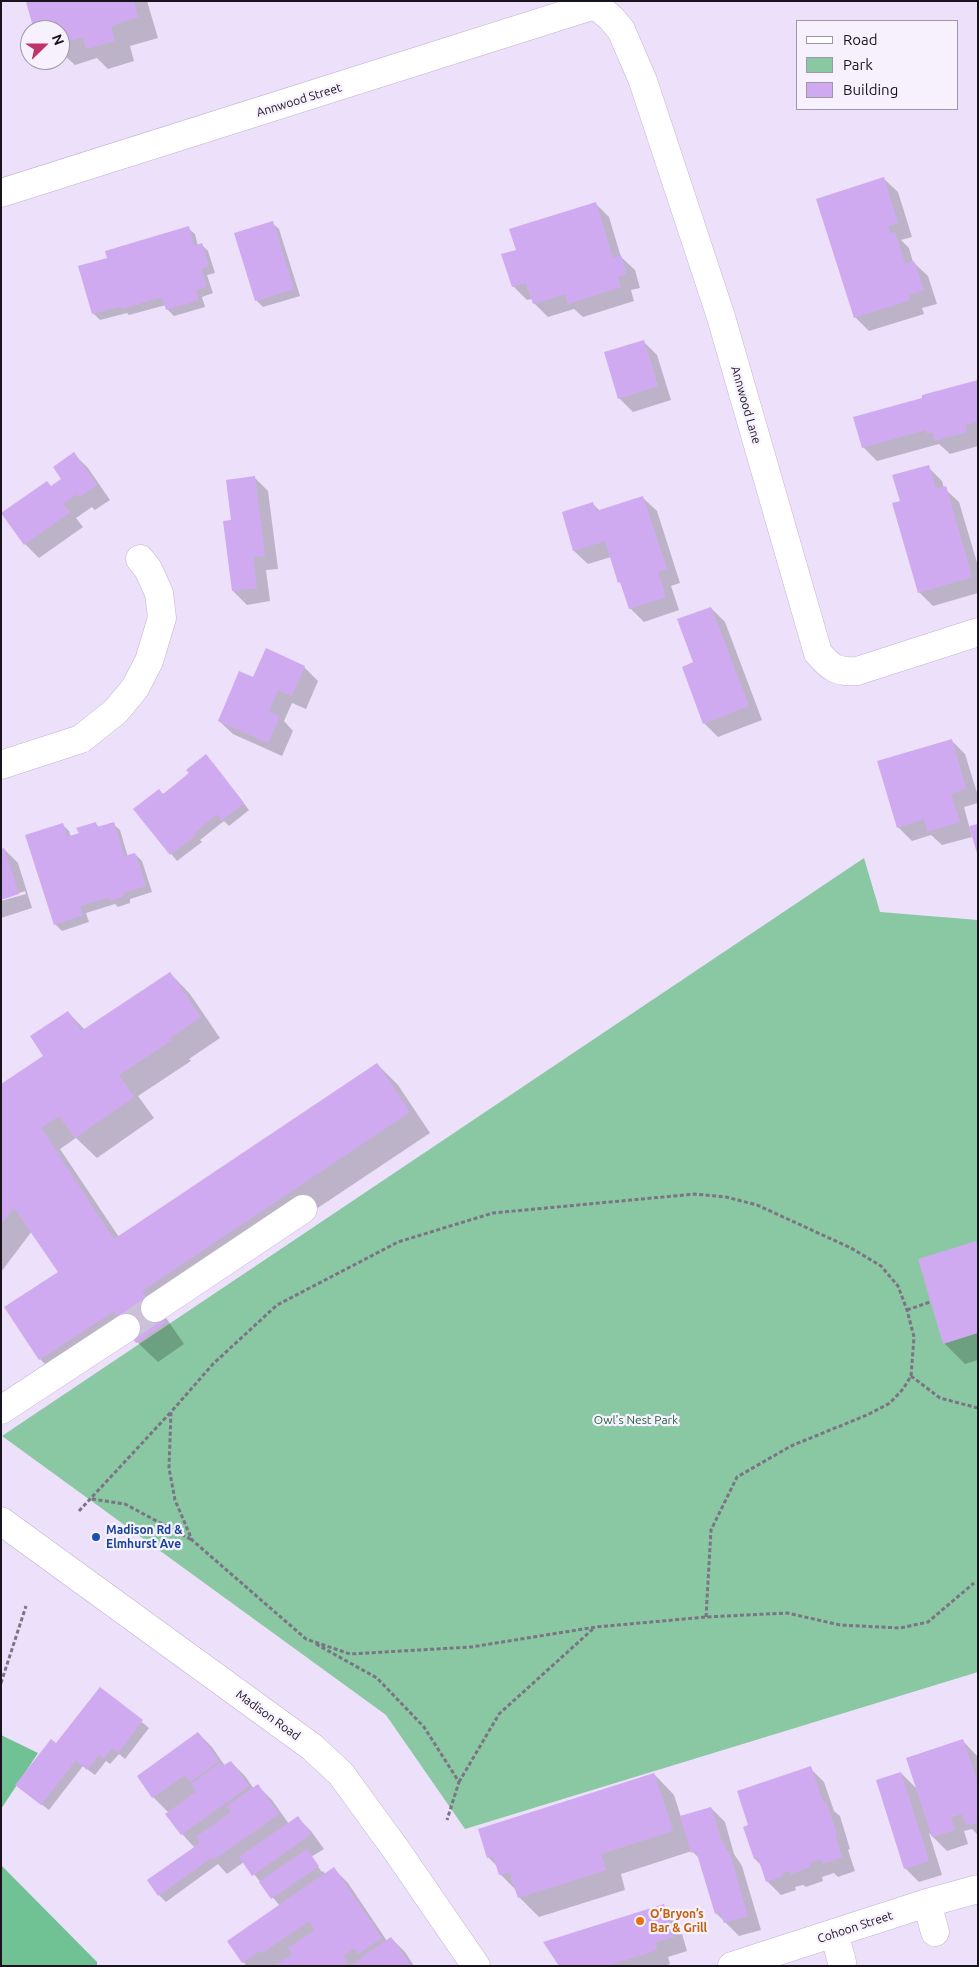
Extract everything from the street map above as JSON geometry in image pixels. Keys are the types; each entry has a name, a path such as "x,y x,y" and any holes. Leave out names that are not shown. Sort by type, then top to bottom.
{"street":[{"name":"Annwood Street","path":"1,193 595,3"},
{"name":"Annwood Lane","path":"595,3 621,30 643,81 721,317 818,653 830,667 846,672 857,671 978,632"},
{"path":"1,765 81,739 116,711 135,688 149,661 162,618 159,592 148,569 140,560"},
{"path":"155,1308 303,1209"},
{"path":"1,1410 126,1328"},
{"name":"Madison Road","path":"1,1521 312,1747 341,1774 397,1851 476,1966"},
{"name":"Cohoon Street","path":"732,1966 781,1958 834,1933 978,1889"},
{"path":"927,1904 935,1932"},
{"path":"834,1933 842,1962"}],"path":[{"path":"79,1511 92,1499 213,1364 276,1306 398,1242 493,1213 695,1194 726,1197 757,1205 851,1248 881,1266 898,1286 908,1310 914,1337 911,1376 903,1389 890,1403 867,1415 792,1446 737,1477 711,1530 706,1617"},
{"path":"908,1310 930,1302"},
{"path":"911,1376 940,1398 978,1408"},
{"path":"171,1412 169,1468 175,1500 192,1540"},
{"path":"92,1499 125,1504 192,1540 306,1639 377,1678 424,1726 459,1782"},
{"path":"306,1639 350,1654 472,1647 596,1627 706,1617 787,1613 840,1625 900,1628 928,1622 974,1583"},
{"path":"1,1683 26,1606"},
{"path":"447,1820 459,1782 498,1714 596,1627"}],"green space":[{"name":"Owl's Nest Park","path":"864,858 880,912 978,920 978,1672 465,1829 386,1715 2,1436"},
{"path":"1,1735 38,1753 1,1809"},
{"path":"1,1865 97,1962 97,1966 1,1966"}],"building":[{"path":"134,1 138,17 111,26 115,41 86,49 83,37 70,40 70,20 31,20 26,2"},
{"path":"884,177 898,223 888,226 890,234 895,232 905,264 914,261 924,290 909,295 910,300 854,318 816,199"},
{"path":"596,202 613,258 621,255 627,274 618,277 621,287 568,304 565,294 533,304 526,283 512,287 501,254 516,250 509,229"},
{"path":"273,221 294,289 255,301 234,233"},
{"path":"189,226 194,246 202,243 209,266 201,269 207,286 196,290 199,300 166,310 162,297 121,309 121,306 92,314 78,266 107,258 105,251"},
{"path":"644,340 658,386 618,399 604,352"},
{"path":"978,380 978,422 965,425 967,432 935,441 933,432 927,434 926,430 862,448 853,417 922,398 922,395"},
{"path":"74,452 97,485 80,497 77,494 63,504 70,512 24,545 1,513 47,481 51,486 61,479 53,467"},
{"path":"929,465 936,489 946,486 972,577 918,593 892,503 900,501 892,475"},
{"path":"255,476 265,556 253,557 257,588 232,591 223,521 231,520 226,480"},
{"path":"643,496 667,569 658,572 666,597 629,609 620,582 618,583 605,541 573,551 562,512 593,502 596,511"},
{"path":"711,607 749,706 703,724 682,667 693,662 677,619"},
{"path":"266,648 305,666 292,696 278,690 269,711 280,716 268,743 218,721 239,671 253,677"},
{"path":"952,739 966,789 951,794 960,822 927,832 924,819 897,828 877,761"},
{"path":"206,754 244,803 221,821 217,814 194,833 196,835 170,855 133,809 159,789 163,794 189,773 186,770"},
{"path":"96,822 97,827 114,822 124,856 135,853 146,886 124,893 124,896 110,901 109,897 80,906 83,915 54,925 25,835 63,823 67,837 79,833 76,828"},
{"path":"978,824 978,853 977,853 969,826"},
{"path":"4,848 19,894 1,900 1,849"},
{"path":"170,972 201,1017 170,1038 172,1040 119,1075 134,1097 75,1138 59,1116 41,1128 114,1239 377,1063 410,1112 142,1291 165,1323 136,1343 114,1311 39,1360 4,1307 58,1272 14,1208 1,1225 1,1084 43,1056 30,1036 68,1011 81,1031"},
{"path":"976,1241 978,1248 978,1333 943,1344 918,1259"},
{"path":"100,1687 143,1720 118,1753 112,1748 103,1759 99,1755 87,1770 76,1760 41,1805 15,1785 51,1739 56,1743"},
{"path":"198,1732 219,1761 190,1782 185,1775 152,1798 137,1776"},
{"path":"963,1739 978,1783 978,1822 967,1826 962,1814 951,1817 955,1830 932,1837 906,1758"},
{"path":"231,1761 249,1786 181,1835 165,1814 196,1792 191,1784 220,1763 222,1766"},
{"path":"811,1766 823,1802 826,1801 842,1857 823,1864 821,1859 809,1863 810,1867 791,1874 790,1871 782,1873 783,1876 766,1882 758,1858 754,1859 743,1827 748,1825 737,1791"},
{"path":"901,1772 929,1861 904,1869 876,1780"},
{"path":"654,1773 673,1831 601,1854 606,1870 518,1898 509,1872 499,1875 493,1856 487,1858 478,1829"},
{"path":"258,1784 279,1814 213,1860 211,1858 158,1896 147,1880 200,1843 196,1837 231,1812 227,1806"},
{"path":"711,1807 722,1842 724,1842 726,1851 729,1851 748,1916 724,1923 720,1912 715,1914 696,1851 691,1853 680,1816"},
{"path":"298,1816 311,1834 252,1876 239,1857"},
{"path":"307,1849 319,1866 271,1899 259,1882"},
{"path":"334,1867 382,1938 358,1954 354,1948 343,1956 348,1962 341,1966 274,1966 292,1954 288,1948 315,1930 309,1921 262,1953 260,1951 242,1963 227,1941"},
{"name":"O’Bryon’s Bar & Grill","path":"664,1904 674,1937 655,1943 657,1950 607,1966 559,1966 543,1942"},
{"path":"391,1937 411,1966 350,1966"}],"tunnel":[{"path":"126,1328 155,1308"}],"place":[{"name":"Madison Rd & Elmhurst Ave","path":"96,1537"},
{"name":"O’Bryon’s Bar & Grill","path":"640,1921"}]}
